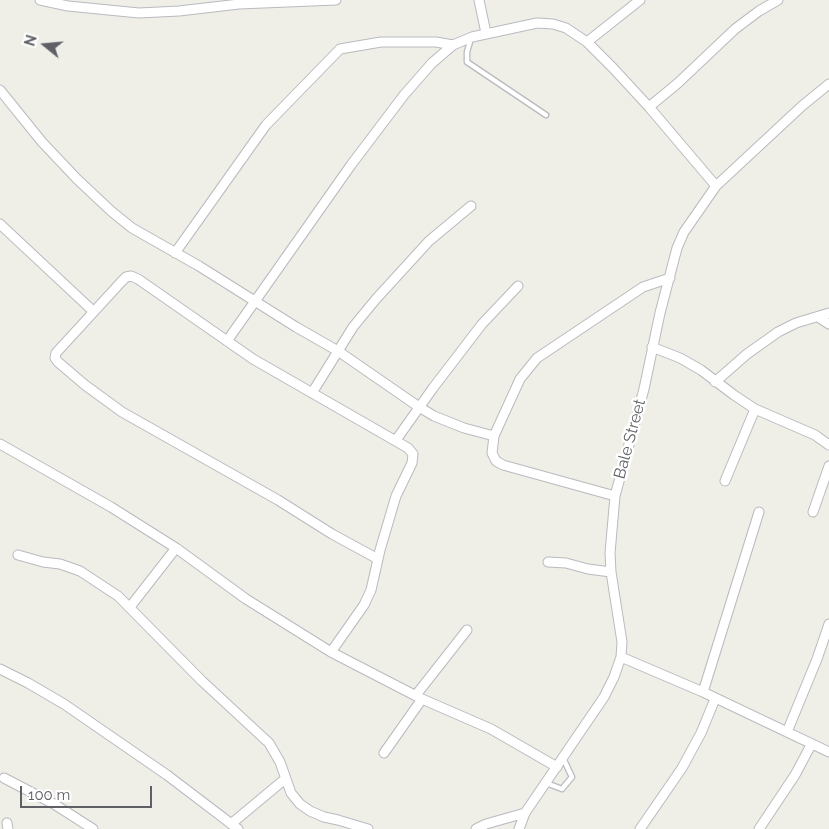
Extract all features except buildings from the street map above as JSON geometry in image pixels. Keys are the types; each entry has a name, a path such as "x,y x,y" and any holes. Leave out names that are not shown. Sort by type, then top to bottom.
{"street":[{"path":"40,0 68,6 139,13 179,11 238,2 336,0"},
{"path":"479,0 486,33"},
{"path":"587,42 640,0"},
{"path":"649,107 678,83 735,29 759,11 778,0"},
{"path":"227,341 389,115 432,63 453,45 472,37 537,23 554,24 566,28 587,42 613,68 716,186"},
{"path":"175,254 266,125 340,49 381,42 436,42 453,45"},
{"name":"Bale Street","path":"519,829 525,813 604,697 621,657 622,642 611,572 610,553 615,496 644,389 652,347 677,248 684,232 716,186 802,106 829,84"},
{"path":"0,90 42,142 111,211 132,228 338,350 434,416 464,428 494,436"},
{"path":"312,393 353,327 429,241 470,206"},
{"path":"1,226 93,311"},
{"path":"331,652 364,605 371,590 396,496 412,463 413,454 408,448 253,359 132,276 122,281 56,352 58,362 85,385 122,412 378,559"},
{"path":"615,496 503,465 496,461 492,453 494,436 520,379 537,358 643,287 670,278"},
{"path":"396,440 482,324 518,286"},
{"path":"715,382 747,354 778,332 796,323 829,313"},
{"path":"818,317 829,324"},
{"path":"652,347 680,358 701,370 715,382 755,409 815,435 829,445"},
{"path":"725,481 755,409"},
{"path":"0,444 111,507 176,548 246,598 331,652 419,697 492,729 557,767"},
{"path":"813,512 829,466"},
{"path":"703,692 759,512"},
{"path":"130,607 176,548"},
{"path":"18,555 43,562 60,564 80,571 118,596 202,681 269,743 280,762 291,793 300,804 324,818 368,829"},
{"path":"548,562 611,572"},
{"path":"787,732 817,659 829,624"},
{"path":"384,752 419,697 467,630"},
{"path":"621,657 703,692 829,752"},
{"path":"0,669 28,682 64,704 167,775 235,826 285,779"},
{"path":"640,829 682,768 701,733 715,699"},
{"path":"759,829 795,775 811,745"},
{"path":"4,778 54,804 93,829"},
{"path":"476,829 486,824 525,813"}],"lane":[{"path":"99,0 100,10"},
{"path":"472,37 467,52 467,62 546,115"},
{"path":"546,783 562,788 572,776 563,758"}]}
